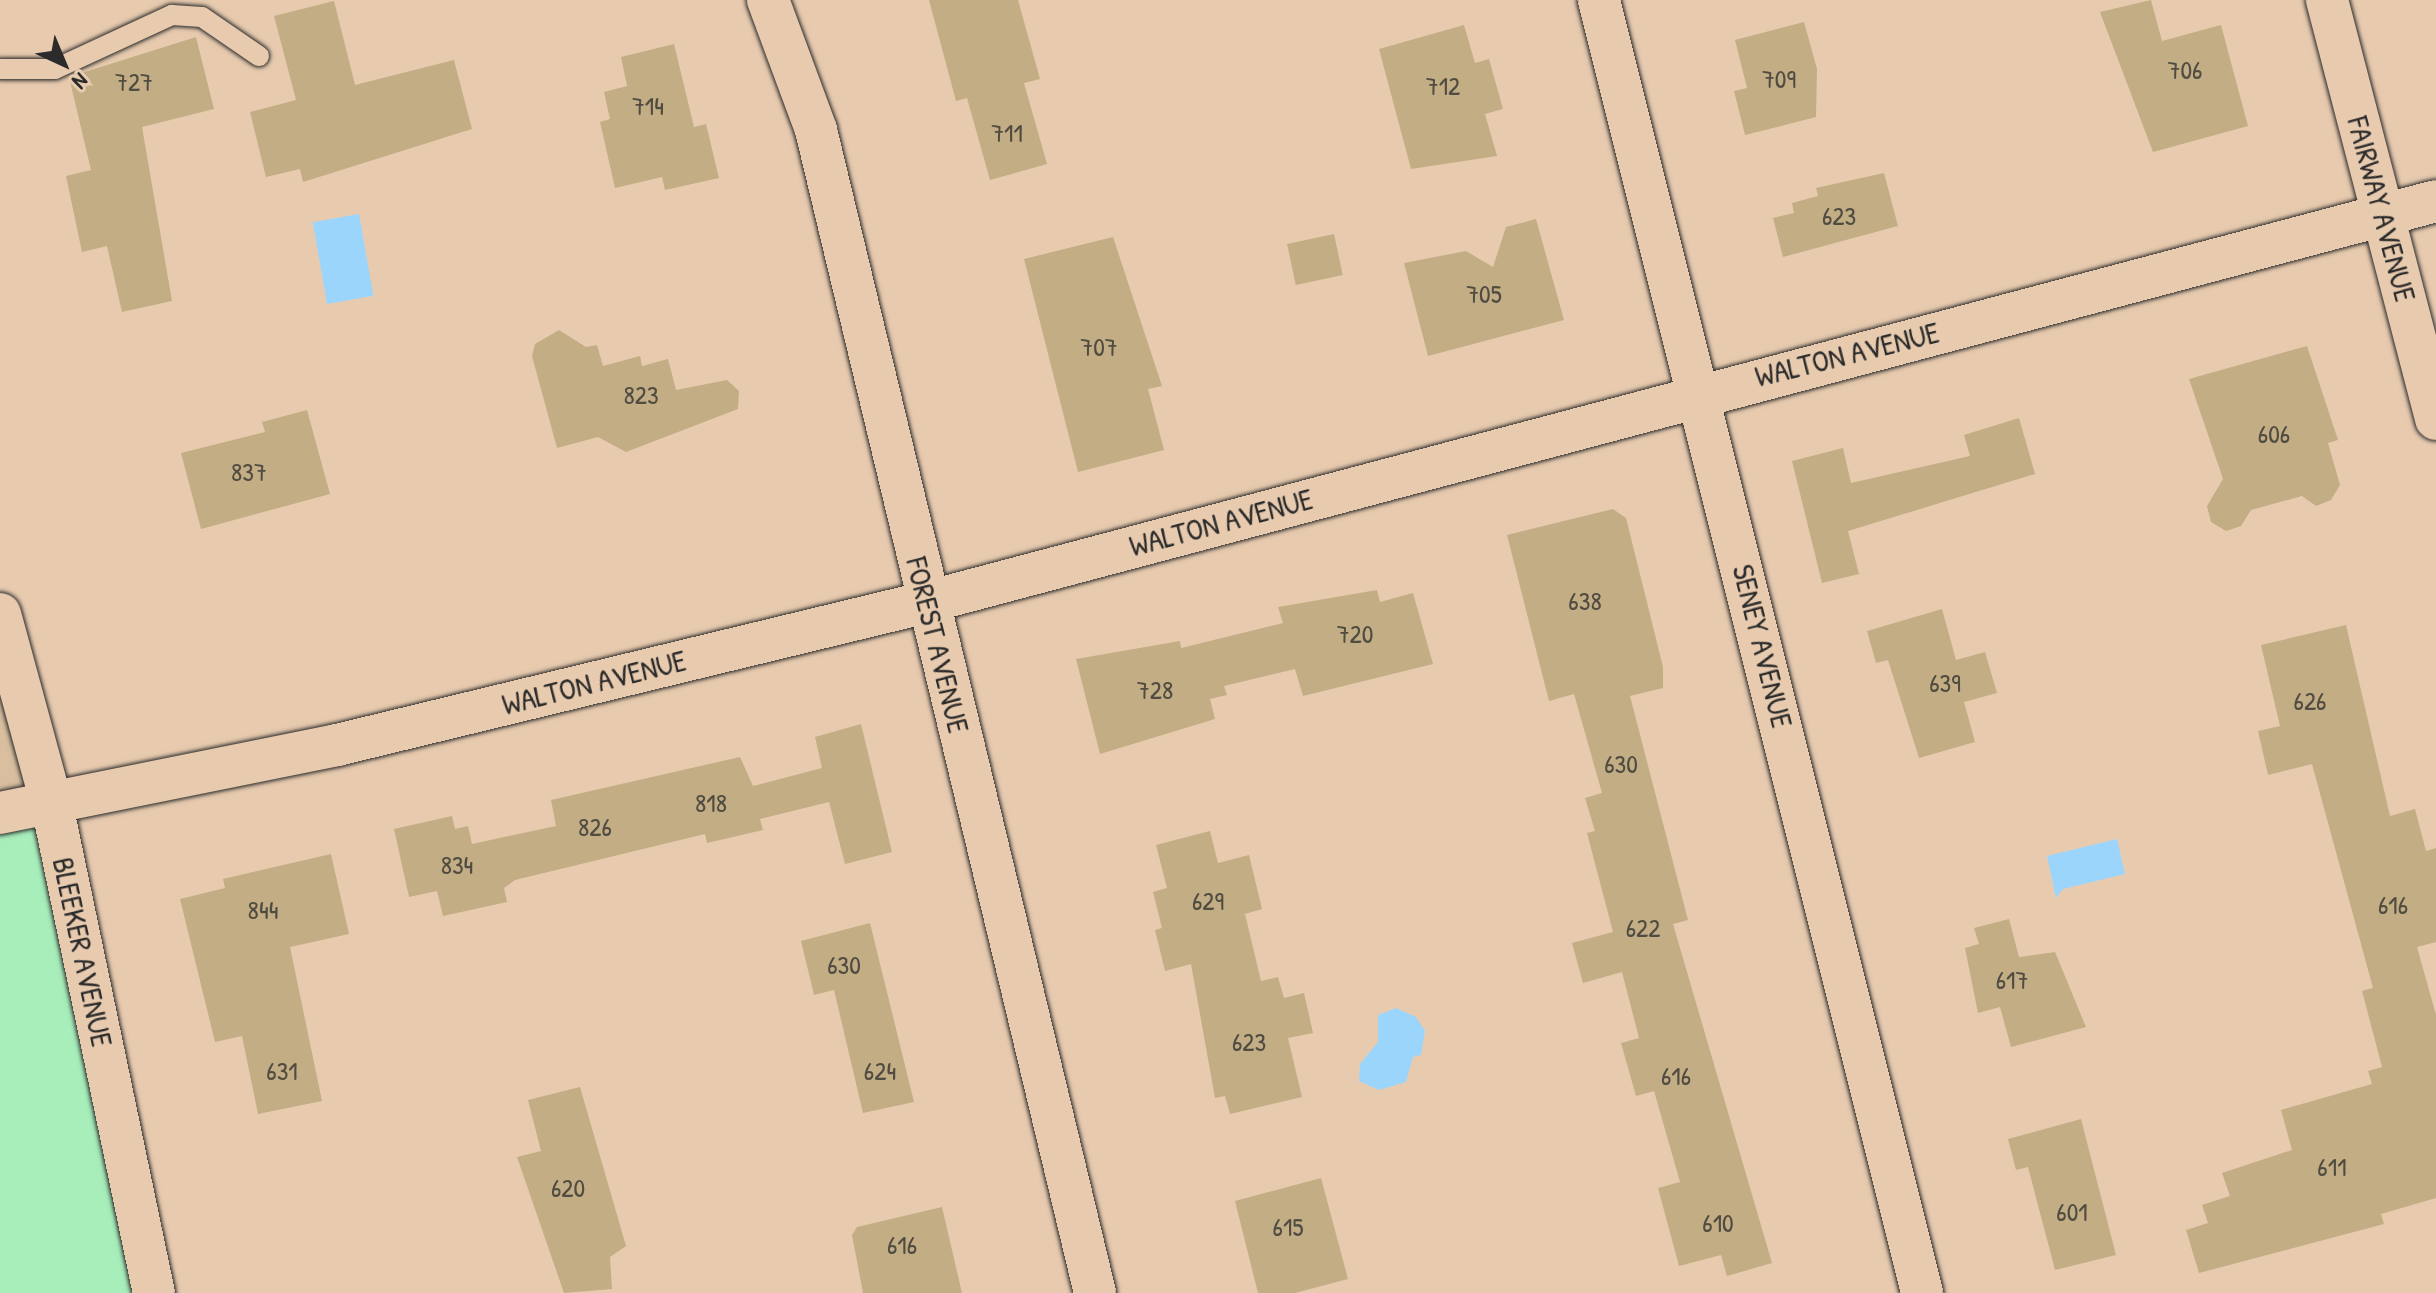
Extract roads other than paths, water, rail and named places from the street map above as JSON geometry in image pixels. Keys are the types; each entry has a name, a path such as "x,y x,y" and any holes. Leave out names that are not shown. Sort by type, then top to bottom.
{"street":[{"name":"FOREST AVENUE","path":"768,0 816,130 1095,1293"},
{"name":"SENEY AVENUE","path":"1599,0 1701,392 1922,1293"},
{"name":"FAIRWAY AVENUE","path":"2327,0 2436,419"},
{"name":"WALTON AVENUE","path":"0,813 52,805 927,602 1701,392 2436,201"},
{"name":"BLEEKER AVENUE","path":"0,614 52,805 154,1293"}],"lane":[{"path":"0,69 55,69 172,15 202,17 259,56"}],"water":[{"path":"359,214 373,296 327,304 313,222"},
{"path":"2117,839 2125,874 2063,889 2056,898 2047,856"},
{"path":"1396,1008 1416,1017 1425,1031 1421,1055 1413,1057 1406,1082 1379,1090 1359,1081 1360,1064 1378,1042 1378,1015"}]}
